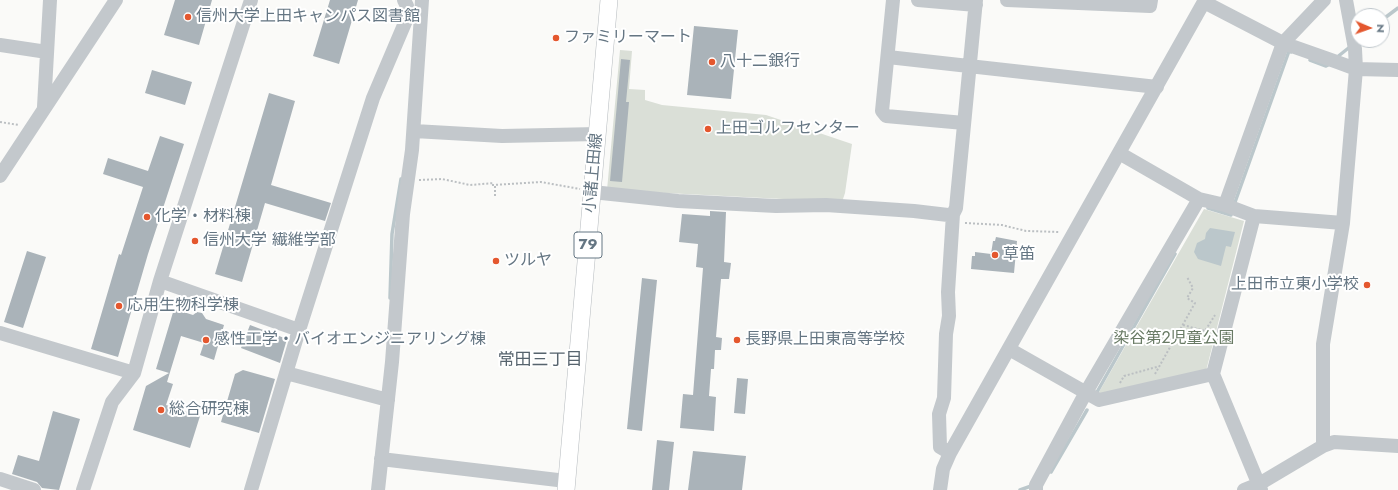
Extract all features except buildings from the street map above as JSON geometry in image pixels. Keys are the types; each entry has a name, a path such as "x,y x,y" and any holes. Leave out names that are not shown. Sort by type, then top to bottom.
{"main road":[{"name":"小諸上田線","path":"566,486 609,0"}],"street":[{"path":"44,109 50,0"},
{"path":"0,176 4,162 32,127 116,0"},
{"path":"83,490 112,402 134,373 160,281 252,0"},
{"path":"251,490 299,330 373,98 407,18 407,6 404,0"},
{"path":"378,490 403,214 414,131 422,0"},
{"path":"893,0 882,111 886,116 964,123"},
{"path":"918,0 976,3 948,292 949,316 946,334 944,398 939,414 940,447 950,453"},
{"path":"1008,0 1150,6 1151,0"},
{"path":"1225,205 1284,43 1324,0"},
{"path":"1324,446 1323,344 1343,223 1356,69 1354,43 1346,0"},
{"path":"940,490 943,469 950,453 1205,1 1284,43 1356,69 1398,70"},
{"path":"0,45 47,52"},
{"path":"888,57 1157,87"},
{"path":"414,131 502,136 598,134"},
{"path":"1119,153 1199,199 1225,205 1254,216 1343,223"},
{"path":"593,191 678,201 776,206 826,205 914,211 948,215 954,218"},
{"path":"1036,490 1036,485 1085,394 1199,199"},
{"path":"1254,216 1221,314 1223,336 1213,374 1260,487"},
{"path":"160,281 299,330"},
{"path":"0,333 134,373"},
{"path":"1009,349 1085,394 1099,400 1213,374"},
{"path":"286,373 385,400"},
{"path":"1244,490 1260,487 1324,446 1334,442 1398,446"},
{"path":"381,459 566,486"},
{"path":"0,479 34,490"}],"path":[{"path":"0,122 32,127"},
{"path":"408,180 439,179 470,185 541,182 593,191"},
{"path":"495,184 495,196"},
{"path":"954,218 1002,225 1026,231 1062,232 1071,238"},
{"path":"1147,389 1195,303 1187,298 1193,288 1187,277"},
{"path":"1205,331 1214,315 1217,316 1221,314"},
{"path":"1183,325 1223,336"},
{"path":"1112,397 1124,376 1160,366"}],"green space":[{"name":"上田ゴルフセンター","path":"620,50 632,51 629,89 645,90 645,100 662,105 766,115 852,144 845,193 842,202 607,190"},
{"name":"染谷第2児童公園","path":"1204,209 1244,221 1206,371 1101,397 1099,392"}],"shaded area":[{"path":"1210,228 1235,232 1231,247 1226,246 1221,266 1198,259 1194,252 1197,243 1205,239 1206,233"}],"waterway":[{"path":"1390,14 1398,8"},
{"path":"1336,58 1350,47"},
{"path":"1234,205 1289,51 1291,52"},
{"path":"1310,60 1326,66 1330,64"},
{"path":"390,298 392,234 401,179"},
{"path":"1208,208 1231,215 1232,211"},
{"path":"1097,392 1175,254"},
{"path":"1051,472 1087,410"},
{"path":"1020,490 1034,485"}],"place":[{"name":"信州大学上田キャンパス図書館","path":"188,17"},
{"name":"ファミリーマート","path":"556,38"},
{"name":"八十二銀行","path":"712,62"},
{"name":"上田ゴルフセンター","path":"708,129"},
{"name":"化学・材料棟","path":"147,217"},
{"name":"信州大学 繊維学部","path":"195,241"},
{"name":"草笛","path":"995,255"},
{"name":"ツルヤ","path":"496,261"},
{"name":"上田市立東小学校","path":"1367,285"},
{"name":"応用生物科学棟","path":"119,306"},
{"name":"感性工学・バイオエンジニアリング棟","path":"206,340"},
{"name":"長野県上田東高等学校","path":"737,340"},
{"name":"総合研究棟","path":"161,410"}],"district":[{"name":"常田三丁目","path":"540,361"}]}
